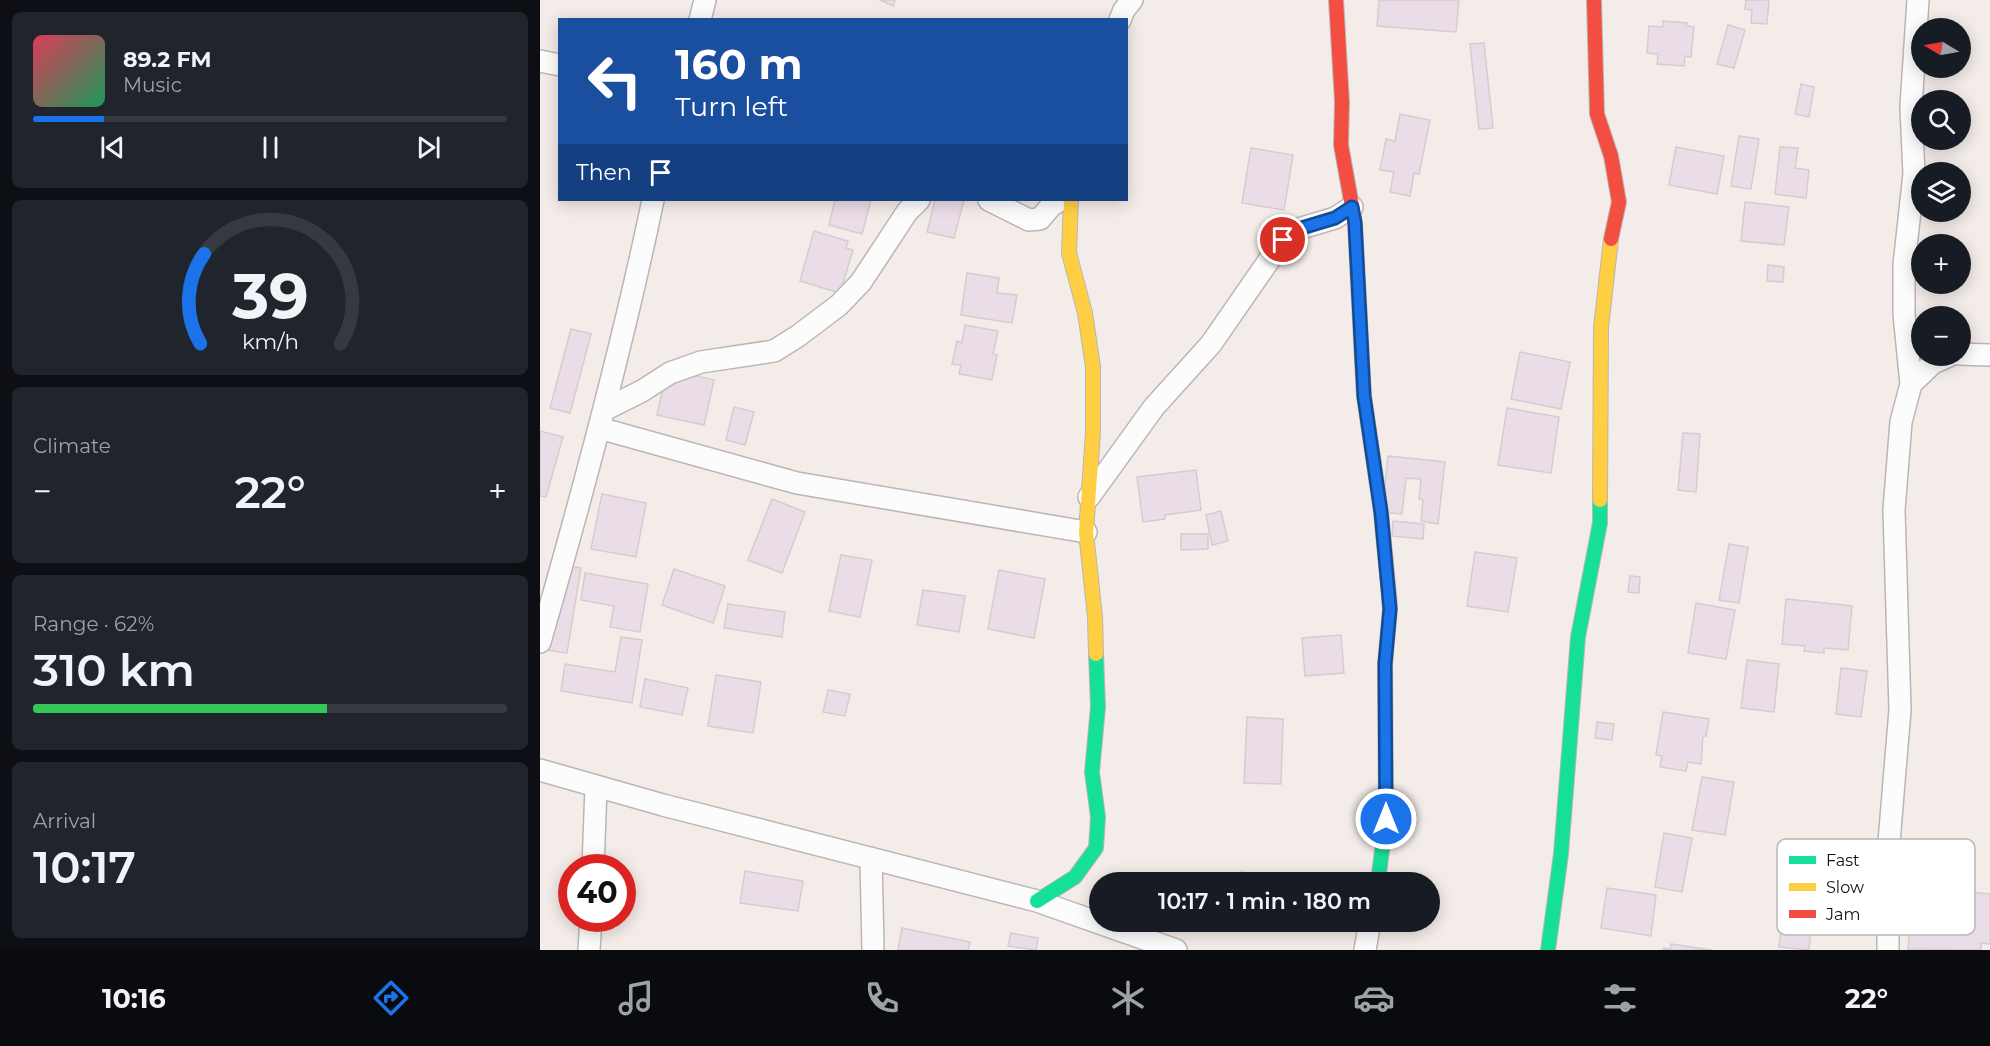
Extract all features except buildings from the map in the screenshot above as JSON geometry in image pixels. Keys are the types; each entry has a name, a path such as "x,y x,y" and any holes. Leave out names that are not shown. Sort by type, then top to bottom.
{"street":[{"path":"700,18 705,0"},
{"path":"1121,18 1132,0"},
{"path":"1336,0 1341,80 1341,145 1355,223 1364,396 1381,512 1390,609 1385,664 1386,819 1379,872"},
{"path":"1548,950 1561,854 1578,637 1600,523 1600,328 1609,247 1619,202 1611,156 1597,114 1594,0"},
{"path":"1889,839 1900,710 1894,510 1901,422 1911,384 1904,314 1904,265 1914,174 1911,107 1918,0"},
{"path":"540,61 558,65"},
{"path":"540,642 601,419 653,201"},
{"path":"601,419 670,373 701,362 774,351 798,336 839,305 861,282 908,212 918,201"},
{"path":"991,201 1029,220 1040,219 1058,201"},
{"path":"1037,901 1075,877 1096,848 1098,817 1092,772 1098,708 1095,617 1086,532 1093,433 1093,367 1085,313 1069,253 1071,201"},
{"path":"1087,500 1154,407 1212,344 1283,240 1295,230 1335,218 1352,207"},
{"path":"1971,354 1990,355"},
{"path":"1911,384 1930,366"},
{"path":"601,419 797,483 1086,532"},
{"path":"540,770 596,787 1037,901 1176,950"},
{"path":"593,854 596,787"},
{"path":"871,858 873,950"},
{"path":"589,950 590,932"},
{"path":"1365,950 1368,932"}],"traffic: fast":[{"path":"1548,950 1561,854 1578,637 1600,523 1600,500"},
{"path":"1379,872 1386,819 1385,664 1390,609 1389,595"},
{"path":"1037,901 1075,877 1096,848 1098,817 1092,772 1098,707 1096,654"}],"traffic: slow":[{"path":"1071,201 1069,253 1085,313 1093,367 1093,433 1086,532 1095,617 1096,654"},
{"path":"1600,500 1601,328 1611,239"},
{"path":"1362,360 1364,396 1381,512 1389,595"}],"traffic: jam":[{"path":"1336,0 1342,102 1341,145 1355,223 1362,360"},
{"path":"1594,0 1597,114 1611,156 1619,202 1611,239"}],"route":[{"path":"1283,240 1295,230 1335,218 1352,207 1355,223 1364,396 1381,512 1390,609 1385,664 1386,819"}]}
